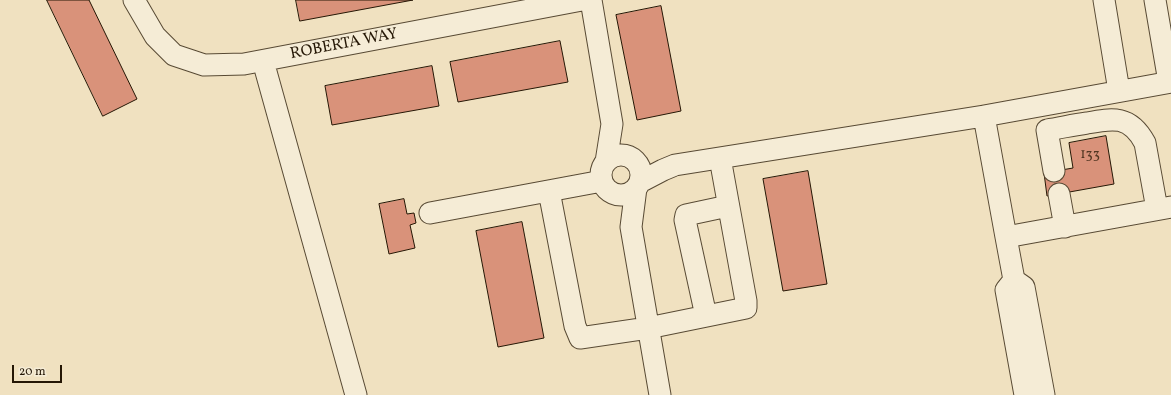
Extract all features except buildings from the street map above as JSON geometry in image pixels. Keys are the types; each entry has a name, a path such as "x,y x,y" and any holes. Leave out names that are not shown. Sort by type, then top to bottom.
{"street":[{"name":"ROBERTA WAY","path":"134,0 155,36 174,55 204,65 244,64 264,61 582,0"},
{"path":"591,0 612,124 608,179 624,216 631,227"},
{"path":"1104,0 1119,91"},
{"path":"608,179 621,195 630,193 638,185 663,170 675,166 984,116 1170,82 1166,39 1155,0"},
{"path":"264,61 356,395"},
{"path":"984,116 1014,280 1024,287 1044,395"},
{"path":"1006,237 1164,208 1144,142 1139,133 1131,125 1121,120 1110,119 1047,130 1054,171"},
{"path":"612,124 629,156 635,159 640,167 642,177 638,185 631,227 660,395"},
{"path":"608,179 616,154 629,156 642,161 675,166"},
{"path":"549,191 575,326 580,338 648,328 746,308 720,158"},
{"path":"430,213 608,179"},
{"path":"1059,194 1065,226"},
{"path":"706,316 685,220 686,215 728,206"},
{"path":"1014,280 1006,290 1025,395"}]}
